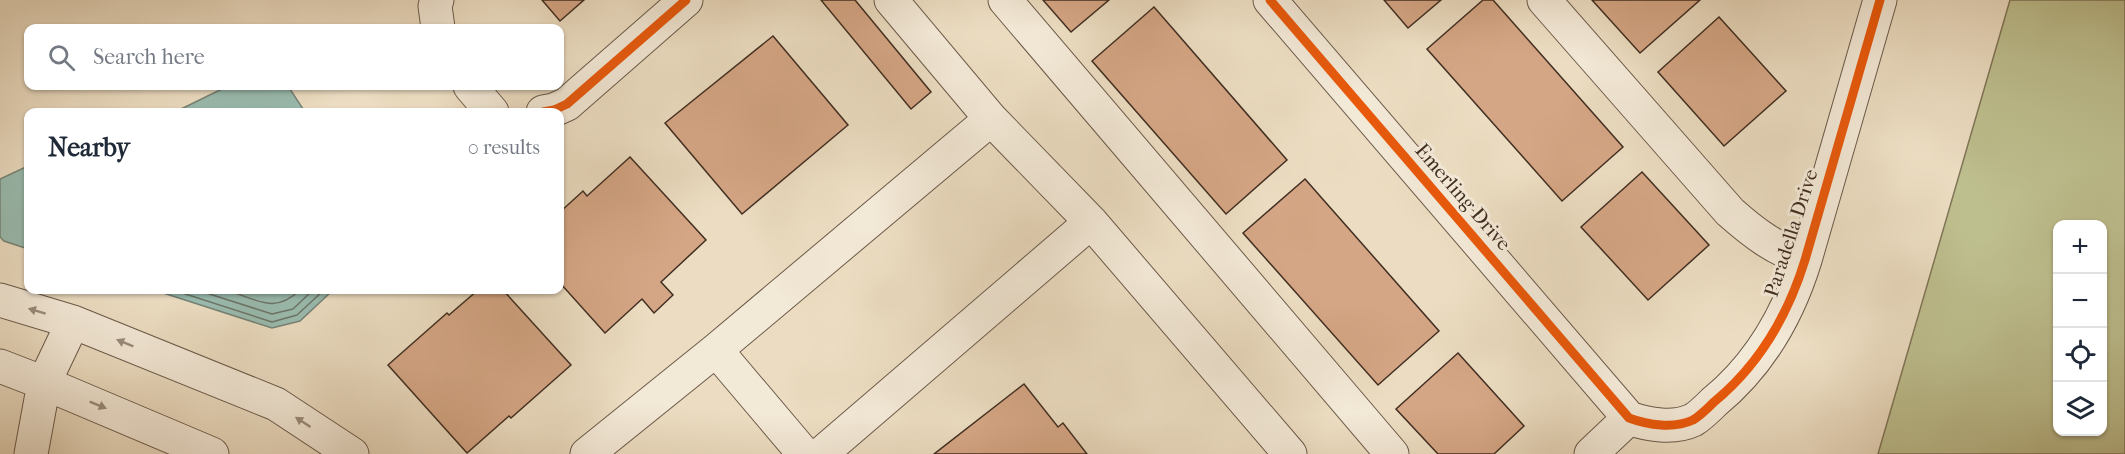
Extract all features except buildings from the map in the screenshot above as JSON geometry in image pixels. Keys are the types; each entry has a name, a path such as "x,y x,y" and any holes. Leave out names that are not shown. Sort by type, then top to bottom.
{"street":[{"path":"437,0 435,6 437,24"},
{"path":"558,108 567,104 687,0"},
{"path":"891,0 991,119 1091,222 1290,454"},
{"path":"1005,0 1392,454"},
{"name":"Emerling Drive","path":"1270,0 1629,418"},
{"path":"1544,0 1730,213 1775,248 1805,260"},
{"name":"Paradella Drive","path":"1629,418 1662,425 1693,420 1734,386 1755,361 1780,324 1805,260 1879,0"},
{"path":"473,90 489,108"},
{"path":"587,454 716,350 991,119"},
{"path":"821,454 1091,222"},
{"path":"0,300 73,322 276,404 352,454"},
{"path":"31,454 44,383 73,322"},
{"path":"716,350 804,454"},
{"path":"0,366 212,454"},
{"path":"1591,454 1629,418"}],"green space":[{"path":"2010,0 2125,0 2125,454 1878,454"}],"water":[{"path":"220,90 291,90 302,108 183,108"},
{"path":"24,168 24,248 4,241 0,237 0,179"},
{"path":"166,294 329,294 300,321 272,328"}],"cycle path":[{"path":"558,108 567,104 686,0"},
{"path":"1270,0 1629,418 1644,423 1669,425 1693,420 1730,388 1758,355 1781,319 1805,260 1880,0"}]}
